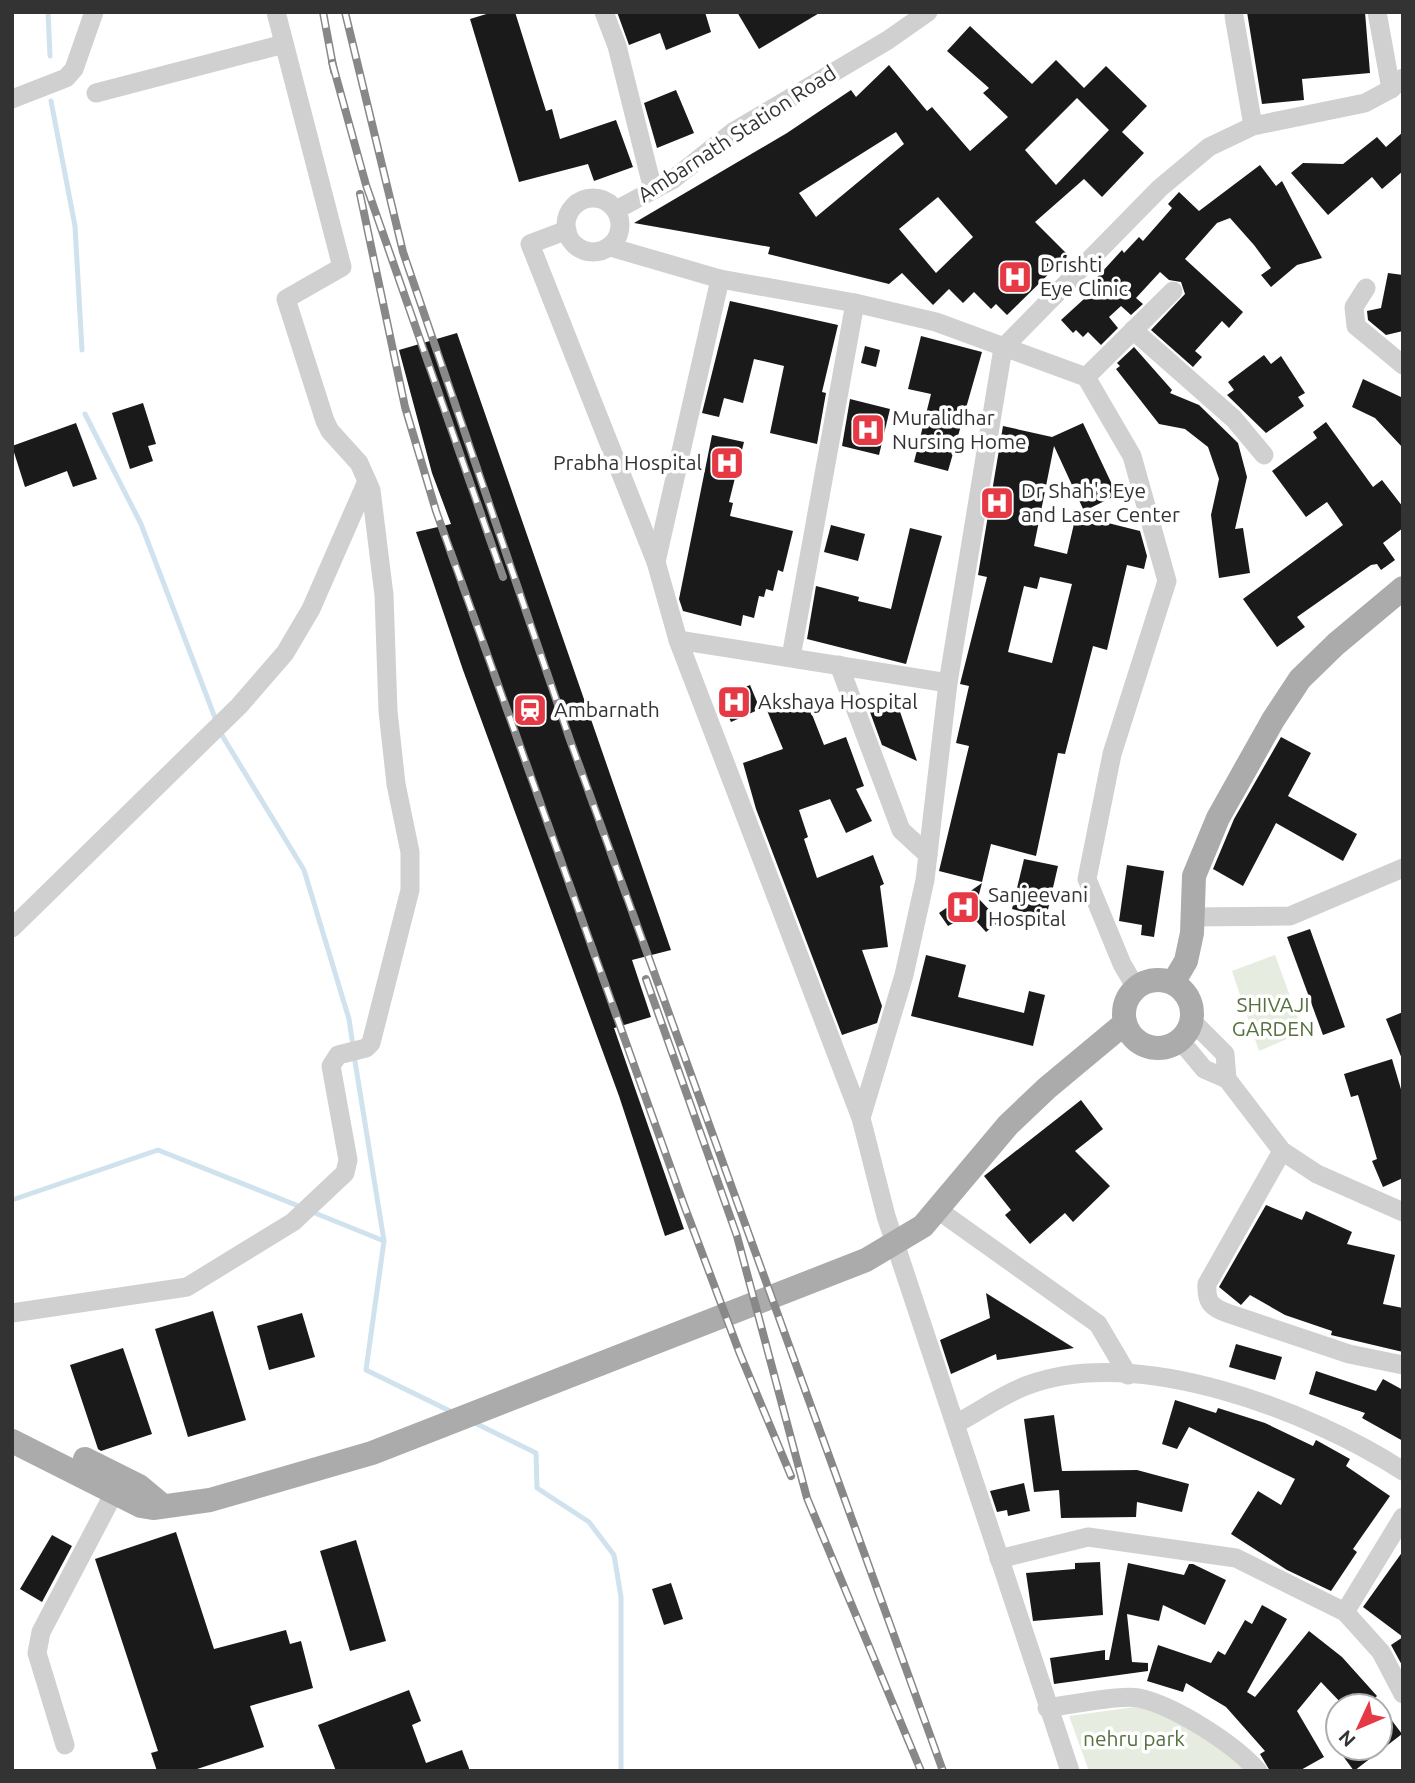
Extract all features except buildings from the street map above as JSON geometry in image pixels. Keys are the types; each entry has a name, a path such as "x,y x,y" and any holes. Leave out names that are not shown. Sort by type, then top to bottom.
{"main road":[{"path":"1173,983 1186,961 1194,876 1218,818 1273,720 1300,679 1336,644 1403,588"},
{"path":"1154,980 1173,983 1188,996 1192,1005 1186,1031 1163,1048 1144,1045 1135,1040 1125,1023 1126,1004 1136,988 1154,980"},
{"path":"12,1441 141,1506 210,1500 372,1453 866,1260 930,1218 1008,1125 1047,1088 1125,1023"},
{"path":"12,1423 139,1486 163,1506"}],"street":[{"path":"12,99 66,78 74,69 94,12"},
{"path":"12,1313 187,1287 305,1212 345,1173 348,1160 331,1066 338,1055 366,1048 372,1043 410,890 410,852 396,784 388,710 384,595 371,490 359,463 334,437 325,421 286,299 342,267 276,12"},
{"path":"604,12 617,46 653,190"},
{"name":"Ambarnath Station Road","path":"616,210 673,180 733,132 888,40 928,12"},
{"path":"861,1118 904,975 928,855 948,683 1003,348 1160,188 1209,147 1253,126 1364,103 1397,84 1377,12"},
{"path":"1234,16 1253,126"},
{"path":"96,93 284,44"},
{"path":"610,247 620,232 621,223 616,210 598,198 581,200 569,213 567,230 576,245 583,250 592,252 610,247 720,279 855,303 936,322 1086,376 1132,456 1167,581 1112,754 1087,879 1122,964 1136,988"},
{"path":"567,230 530,244 656,562 678,640 861,1118 886,1216 957,1423 1047,1708 1070,1771"},
{"path":"656,562 720,279"},
{"path":"1366,288 1354,307 1356,326 1403,365"},
{"path":"1086,376 1173,291"},
{"path":"791,657 855,303"},
{"path":"1133,330 1234,419 1264,455"},
{"path":"12,928 239,706 285,653 311,609 367,481"},
{"path":"678,640 948,683"},
{"path":"839,665 901,830 928,855"},
{"path":"1192,917 1290,916 1403,868"},
{"path":"1186,1031 1204,1069 1227,1079 1282,1151 1317,1174 1403,1212"},
{"path":"1282,1151 1207,1284 1206,1297 1213,1307 1227,1313 1349,1354 1403,1365"},
{"path":"930,1218 1098,1324 1128,1375"},
{"path":"957,1423 1028,1385 1094,1372 1163,1377 1259,1400 1363,1445 1403,1471"},
{"path":"65,1745 37,1653 38,1645 41,1632 114,1493"},
{"path":"1345,1612 1403,1517"},
{"path":"999,1559 1088,1537 1236,1558 1345,1612 1381,1652 1403,1694"},
{"path":"1047,1708 1137,1697 1191,1720 1241,1753 1258,1771"}],"green space":[{"name":"SHIVAJI GARDEN","path":"1275,955 1303,1032 1259,1051 1232,971"},
{"name":"nehru park","path":"1142,1706 1192,1728 1251,1771 1089,1771 1069,1716"}],"waterway":[{"path":"48,12 50,56"},
{"path":"51,101 75,226 82,350"},
{"path":"85,414 141,524 217,723"},
{"path":"220,732 304,870 349,1019 353,1046"},
{"path":"354,1055 384,1241"},
{"path":"12,1200 158,1150 301,1207"},
{"path":"310,1211 384,1241 366,1370 454,1413"},
{"path":"473,1422 536,1453 537,1488 589,1522 614,1555 621,1597 621,1771"}],"railway":[{"path":"323,12 334,71"},
{"path":"345,12 403,252 570,740 943,1771"},
{"path":"332,62 366,185 503,577"},
{"path":"360,194 405,407 436,511 684,1205 740,1354 791,1476"},
{"path":"646,979 737,1236 807,1498 921,1771"}],"place":[{"name":"Drishti Eye Clinic","path":"1015,277"},
{"name":"Muralidhar Nursing Home","path":"868,430"},
{"name":"Prabha Hospital","path":"727,463"},
{"name":"Dr Shah's Eye and Laser Center","path":"997,503"},
{"name":"Akshaya Hospital","path":"734,702"},
{"name":"Ambarnath","path":"530,710"},
{"name":"Sanjeevani Hospital","path":"963,907"}]}
